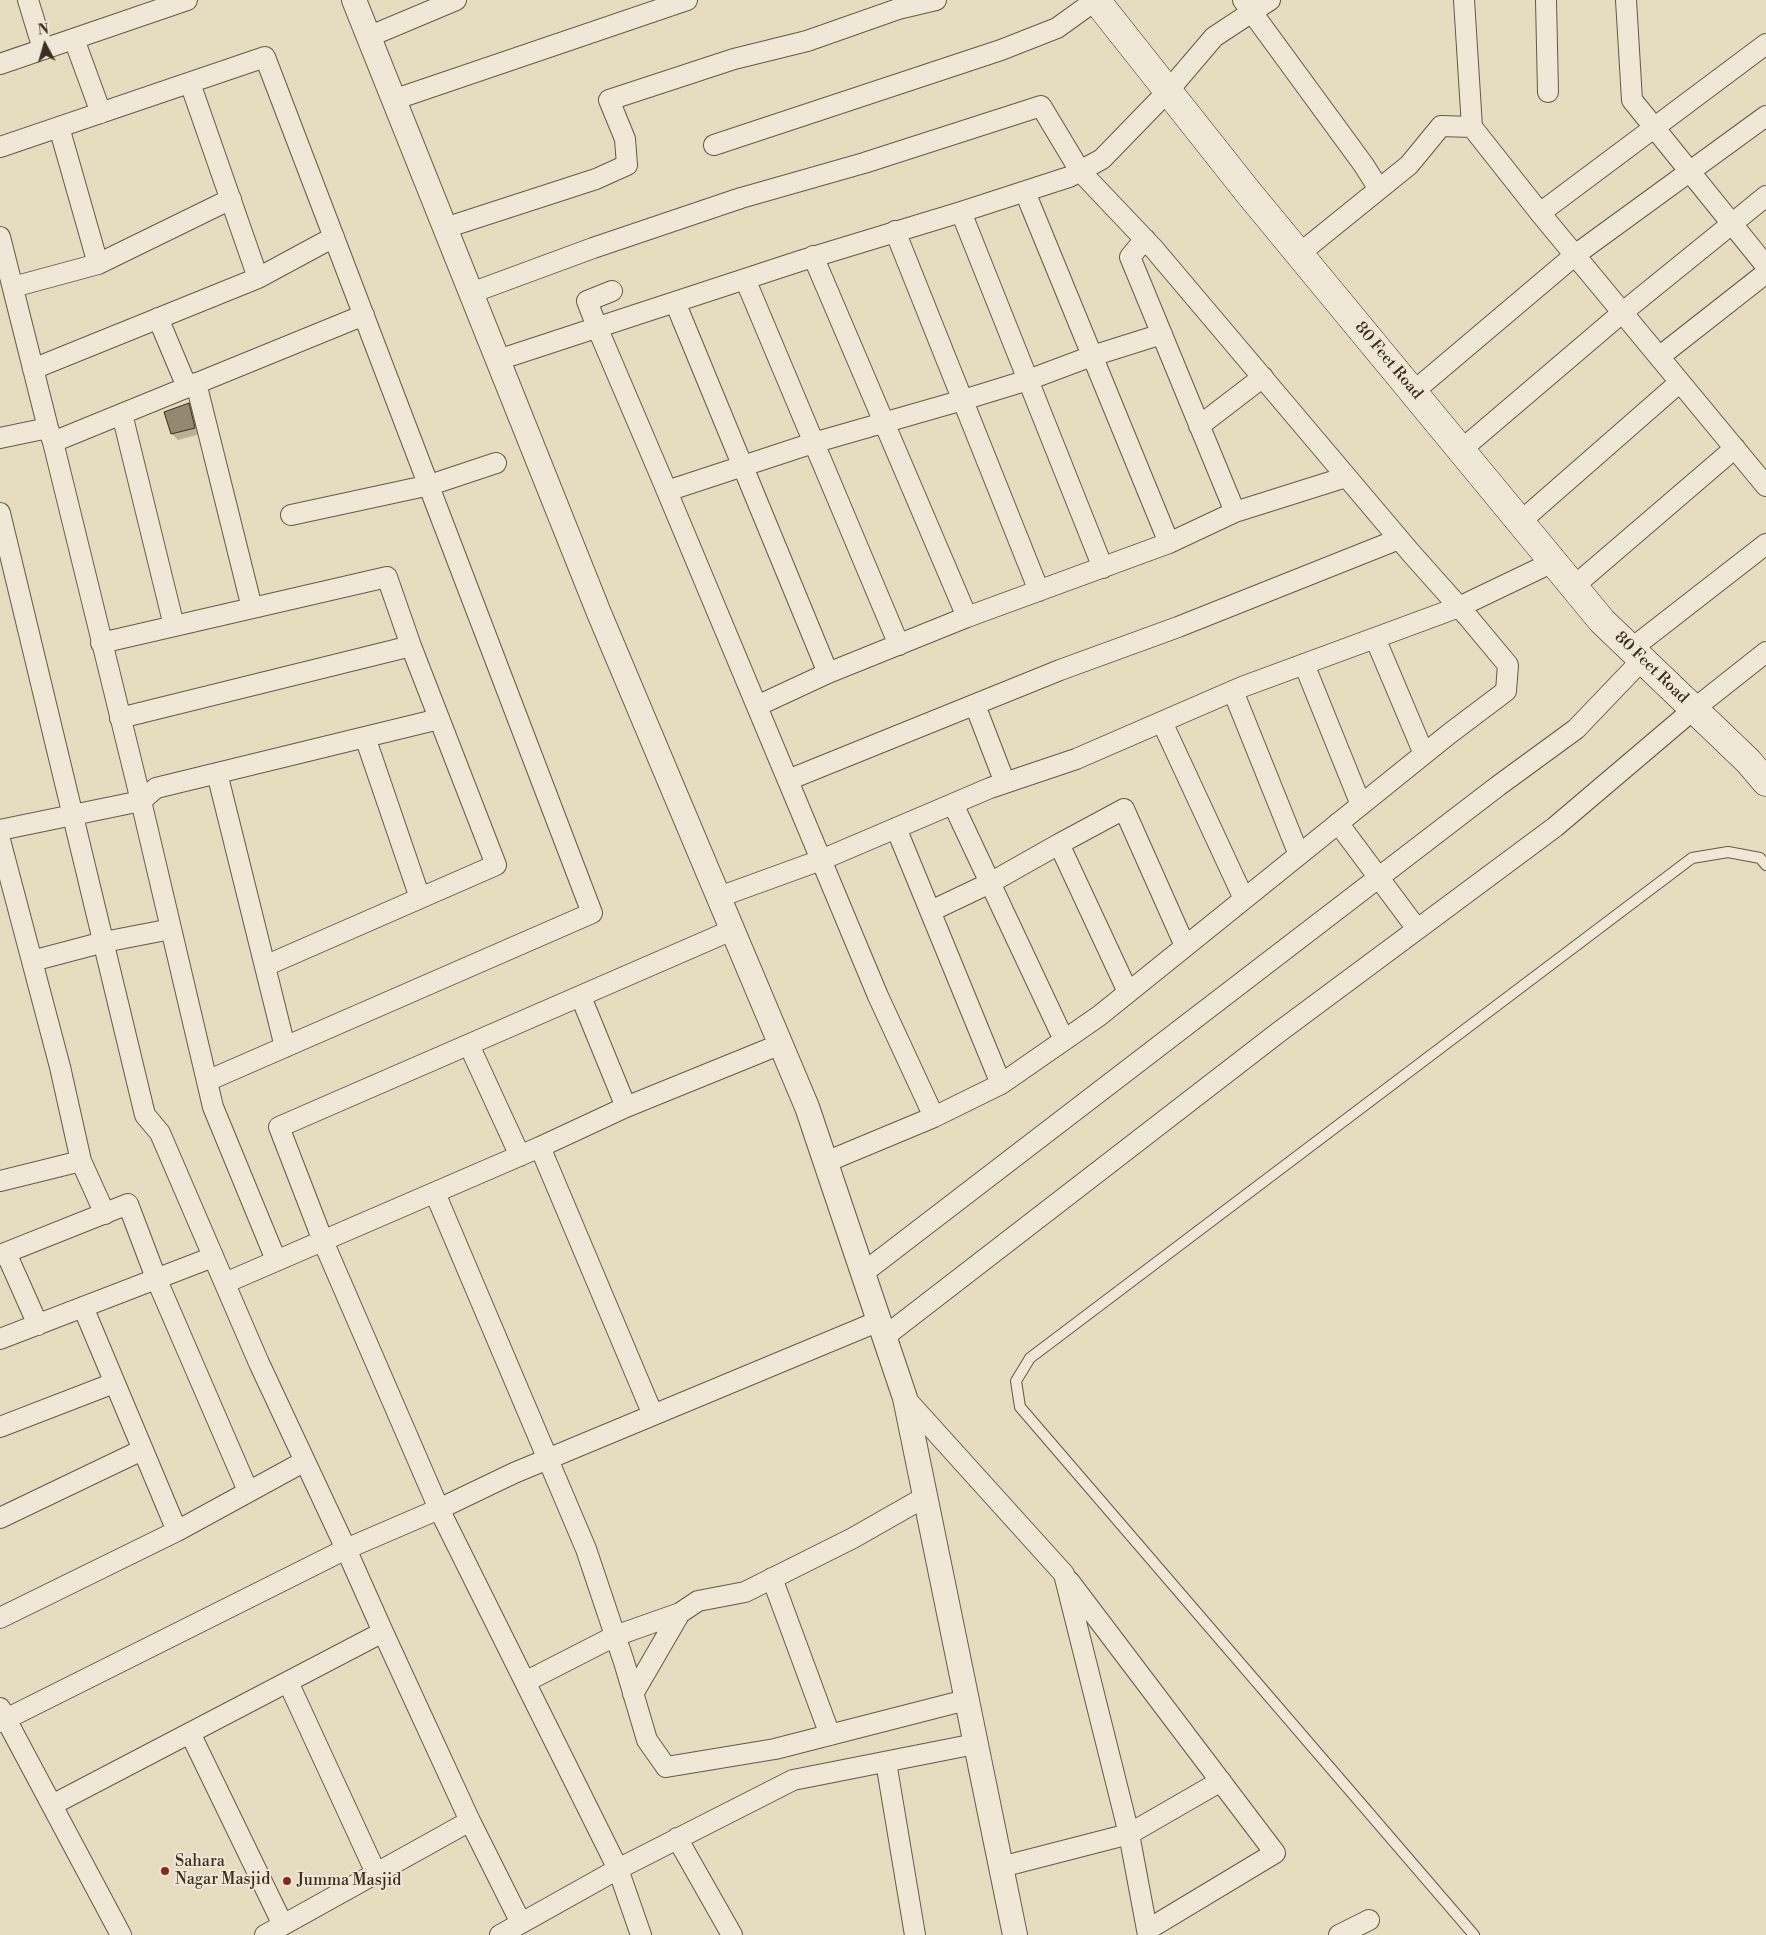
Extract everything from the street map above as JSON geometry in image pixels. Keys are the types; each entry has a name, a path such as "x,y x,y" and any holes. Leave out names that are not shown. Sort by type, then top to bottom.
{"main road":[{"name":"80 Feet Road","path":"1096,0 1299,254 1602,621 1694,709 1762,769"}],"street":[{"path":"28,0 43,49"},
{"path":"0,64 74,39 156,5 186,0"},
{"path":"354,0 598,613 807,1107 826,1162 905,1398 1015,1935"},
{"path":"368,37 456,0"},
{"path":"393,100 687,0"},
{"path":"445,228 596,179 627,165 625,139 609,100 734,59 807,41 898,9 936,0"},
{"path":"714,144 1001,50 1056,28 1096,0"},
{"path":"498,360 813,256 961,212 1069,177 1102,159 1168,91 1214,37 1247,6 1270,0"},
{"path":"1464,0 1472,127 1540,213 1766,486"},
{"path":"1546,0 1548,92"},
{"path":"1626,0 1632,100 1766,266"},
{"path":"1247,6 1363,164 1379,189"},
{"path":"74,39 101,113"},
{"path":"1540,213 1766,44"},
{"path":"0,147 266,57 592,914 207,1081"},
{"path":"190,83 258,278"},
{"path":"471,293 593,248 741,198 864,163 1041,106 1080,171 1145,239 1508,665 1506,691 1424,754 1128,992 1064,1040 1001,1084 934,1117 826,1162"},
{"path":"1413,392 1575,255 1766,116"},
{"path":"1299,254 1408,165 1441,126 1472,127"},
{"path":"59,127 98,264"},
{"path":"1025,192 1169,543"},
{"path":"1461,450 1623,312 1766,196"},
{"path":"13,287 98,264 231,199"},
{"path":"961,212 1103,568"},
{"path":"895,231 1039,591"},
{"path":"0,237 141,801 214,1108 276,1260"},
{"path":"33,369 258,278 334,237"},
{"path":"1145,239 1130,257 1235,512"},
{"path":"813,256 967,617"},
{"path":"1659,357 1766,273"},
{"path":"745,279 899,644"},
{"path":"612,291 586,301 596,327 667,491 878,996 934,1117"},
{"path":"674,302 828,673"},
{"path":"0,438 50,435 122,414 364,315"},
{"path":"158,318 192,385 252,608"},
{"path":"667,491 742,468 813,443 1028,380 1092,356 1162,334"},
{"path":"1199,426 1262,377"},
{"path":"1520,522 1680,382"},
{"path":"122,414 174,626"},
{"path":"1573,587 1735,448"},
{"path":"292,515 430,485 496,463"},
{"path":"757,706 828,673 899,644 1169,543 1235,512 1346,477"},
{"path":"0,513 145,1115 160,1133 259,1364 470,1821 521,1923"},
{"path":"788,780 1060,670 1178,627 1399,539"},
{"path":"863,1274 1576,729 1636,654 1766,544"},
{"path":"719,897 821,860 1006,783 1076,759 1233,691 1459,607 1553,562"},
{"path":"101,643 387,577 411,646 496,864 265,966"},
{"path":"1375,638 1424,754"},
{"path":"120,718 411,646"},
{"path":"121,1935 2,1716 346,1549 439,1509 514,1473 653,1415 882,1329 1555,827 1694,709 1766,652"},
{"path":"1304,664 1360,805"},
{"path":"1233,691 1299,855"},
{"path":"975,705 1006,783"},
{"path":"0,830 141,801 156,788 439,719"},
{"path":"1162,722 1244,899"},
{"path":"365,737 420,898"},
{"path":"217,773 285,1047"},
{"path":"953,804 1064,1040"},
{"path":"931,911 990,883 1124,809 1185,946"},
{"path":"1338,823 1417,929"},
{"path":"896,828 1001,1084"},
{"path":"0,840 60,1067 81,1161 105,1214"},
{"path":"1059,844 1128,992"},
{"path":"32,961 104,942 171,929"},
{"path":"641,1935 618,1869 439,1509 323,1241 279,1127 732,930"},
{"path":"581,997 626,1107"},
{"path":"225,1283 520,1156 626,1107 780,1044"},
{"path":"469,1045 520,1156"},
{"path":"540,1147 653,1415"},
{"path":"0,1181 81,1161"},
{"path":"434,1193 586,1549 634,1694 646,1740 666,1767 775,1749 966,1700"},
{"path":"38,1324 3,1254 128,1204 156,1278 248,1491"},
{"path":"0,1339 213,1257"},
{"path":"83,1307 177,1532"},
{"path":"0,1427 114,1383"},
{"path":"905,1398 1064,1574 1275,1853 1148,1932 1129,1834 1064,1574"},
{"path":"0,1518 142,1450"},
{"path":"0,1618 177,1532 305,1461"},
{"path":"525,1682 615,1636 680,1613 698,1601 745,1592 853,1538 925,1497"},
{"path":"772,1578 830,1735"},
{"path":"634,1694 680,1613"},
{"path":"52,1805 382,1632"},
{"path":"288,1682 376,1873"},
{"path":"190,1733 274,1930 470,1821"},
{"path":"500,1935 618,1869 793,1780 975,1744"},
{"path":"886,1762 915,1935"},
{"path":"1001,1867 1129,1834 1221,1782"},
{"path":"677,1838 732,1935"},
{"path":"1338,1935 1369,1920"}],"lane":[{"path":"1474,1935 1020,1407 1016,1381 1030,1358 1692,858 1728,852 1760,858 1766,865"}],"building":[{"path":"189,403 195,428 171,434 164,412"}],"place":[{"name":"Sahara Nagar Masjid","path":"165,1871"},
{"name":"Jumma Masjid","path":"287,1881"}]}
